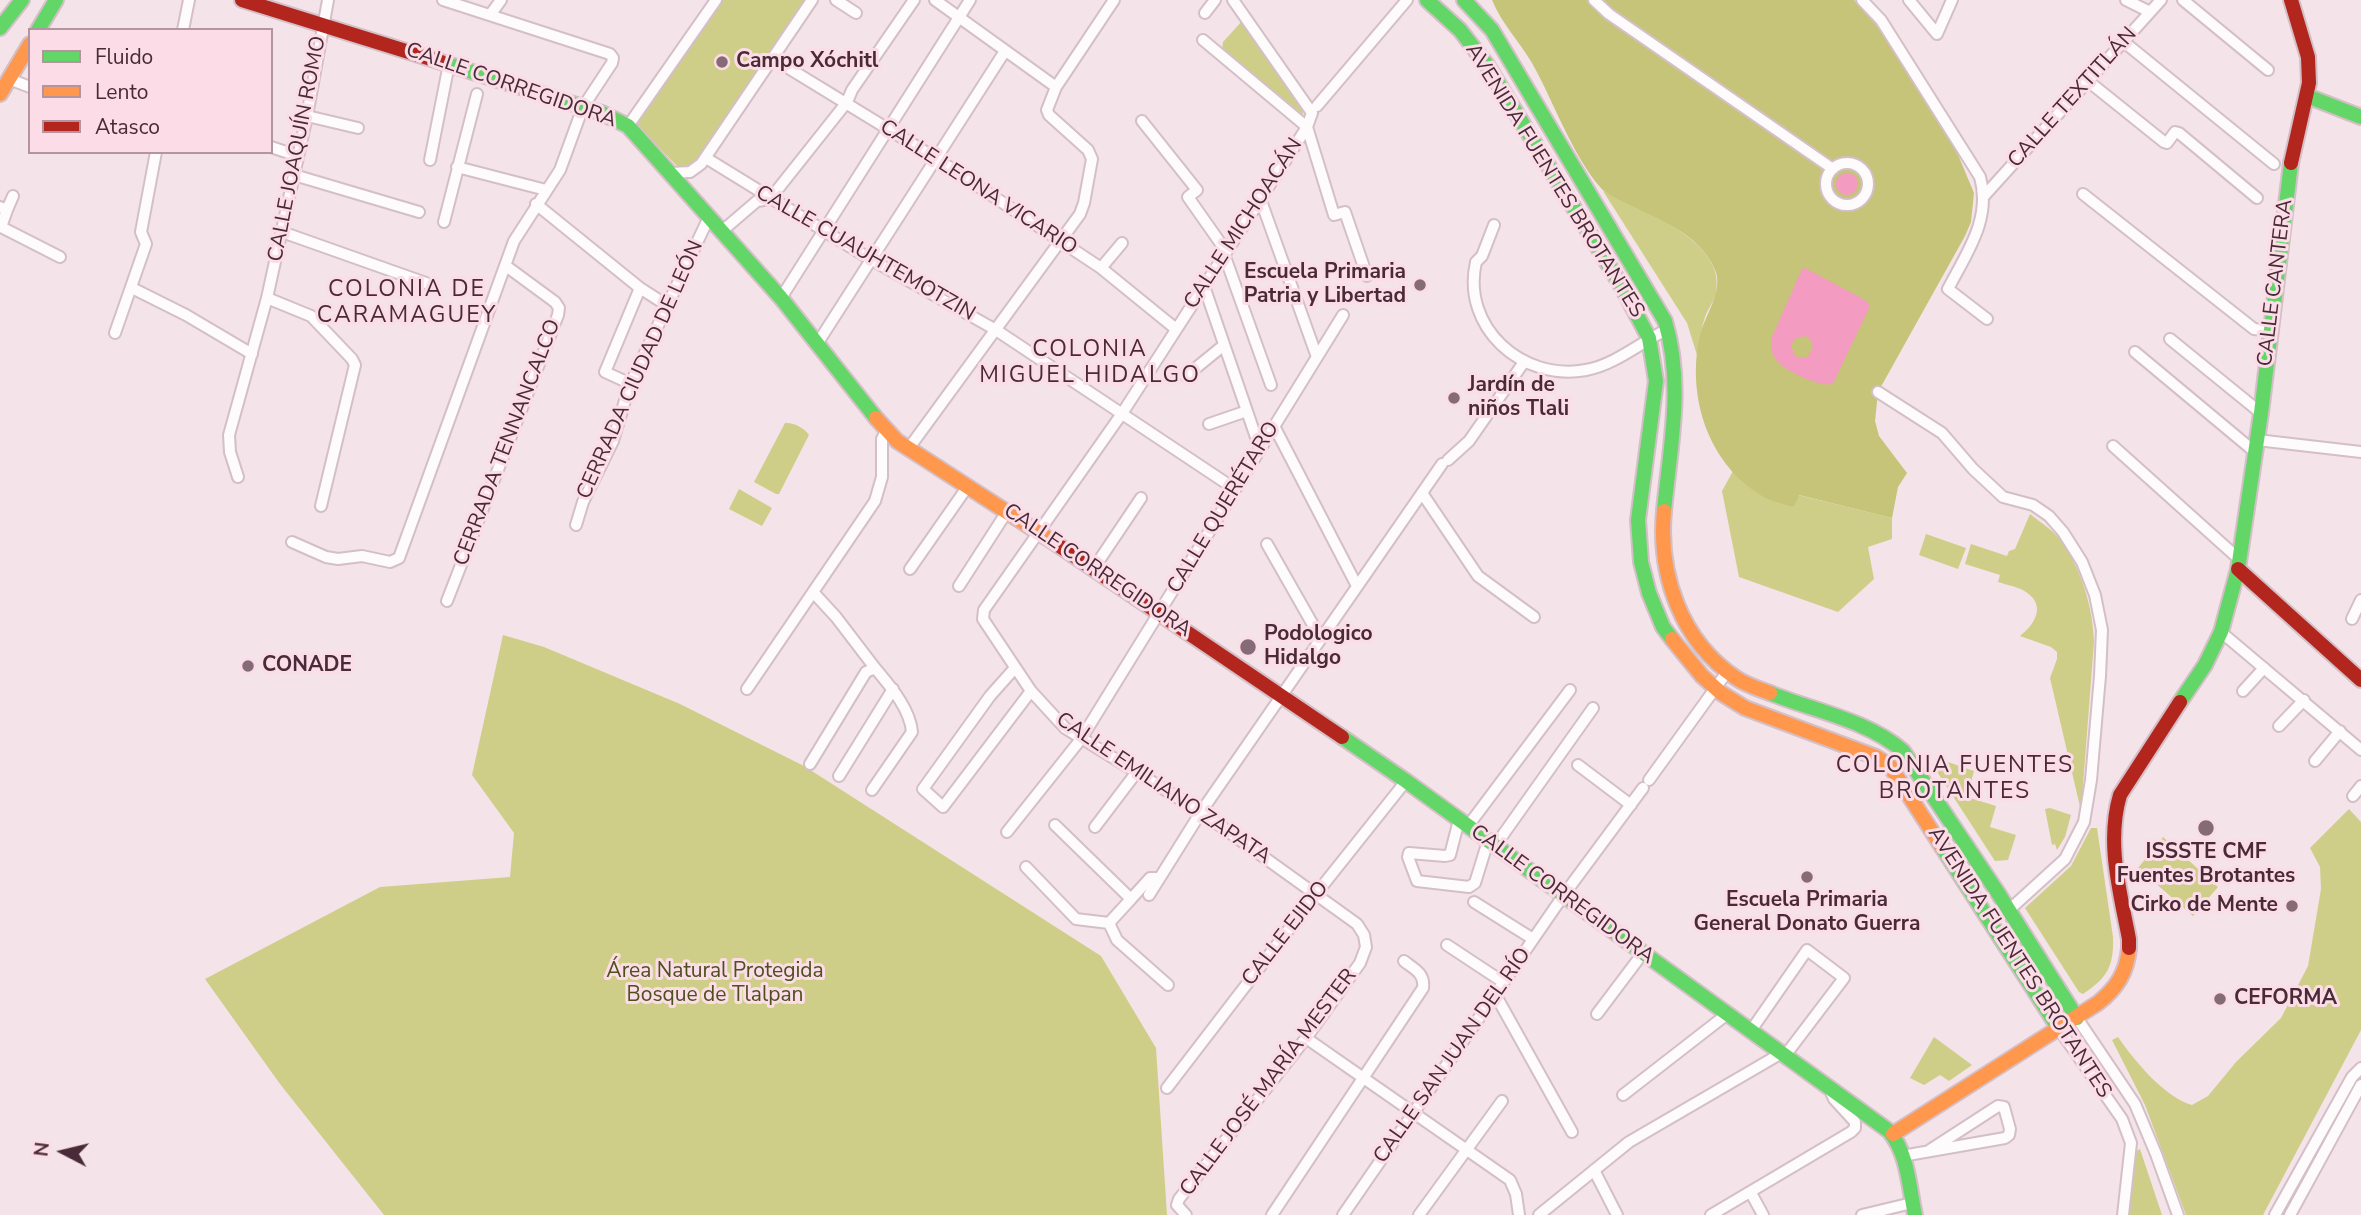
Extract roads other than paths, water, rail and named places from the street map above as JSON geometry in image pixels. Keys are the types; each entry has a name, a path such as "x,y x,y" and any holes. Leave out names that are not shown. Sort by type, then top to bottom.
{"street":[{"path":"0,28 22,0"},
{"path":"39,28 56,0"},
{"path":"183,28 189,0"},
{"name":"CALLE CORREGIDORA","path":"242,0 602,113 628,126 781,298 886,431 1160,612 1406,781 1893,1134"},
{"name":"CALLE JOAQUÍN ROMO","path":"238,477 230,452 229,435 267,298 307,116 328,0"},
{"path":"292,542 326,557 338,559 362,556 390,562 399,558 517,234 566,158 583,107 612,63 610,54 443,0"},
{"path":"490,15 502,0"},
{"path":"671,173 690,172 706,158 812,0"},
{"path":"836,0 856,13"},
{"path":"722,231 757,201 770,200 847,102 852,90 914,0"},
{"path":"935,0 1056,87"},
{"path":"781,298 970,0"},
{"path":"909,448 1080,214 1091,159 1088,150 1049,116 1047,110 1056,87 1114,0"},
{"path":"1205,13 1215,0"},
{"path":"1233,0 1314,109"},
{"name":"CALLE MICHOACÁN","path":"984,610 1123,412 1307,127 1314,109 1407,0"},
{"name":"AVENIDA FUENTES BROTANTES","path":"1427,0 1460,30 1487,65 1624,290 1649,338 1656,381 1638,520 1641,562 1649,593 1663,627 1689,662 1715,688 1745,708 1876,757 1890,766 2059,1028 2122,1119 2131,1143 2123,1215"},
{"name":"AVENIDA FUENTES BROTANTES","path":"1464,0 1492,30 1668,329 1677,370 1677,397 1661,526 1665,573 1671,595 1692,632 1727,672 1743,682 1887,737 1903,751 2135,1104 2178,1215"},
{"path":"1594,0 1609,14 1833,169"},
{"path":"1862,0 1881,20 1980,177 1985,195 1979,229 1948,289 1987,318"},
{"path":"1909,0 1937,34 1952,0"},
{"path":"2126,0 2150,12"},
{"name":"CALLE TEXTITLÁN","path":"1985,195 2161,0"},
{"path":"2183,0 2269,71"},
{"name":"CALLE CANTERA","path":"1893,1134 2043,1041 2107,997 2119,983 2129,955 2129,939 2112,838 2115,807 2120,795 2205,665 2221,632 2239,564 2261,413 2287,188 2307,96 2308,57 2291,0"},
{"path":"628,126 711,2"},
{"path":"1203,40 1307,127 1334,215 1345,212 1367,276"},
{"path":"2124,42 2274,164"},
{"path":"0,94 28,47"},
{"path":"817,344 1005,51"},
{"name":"CALLE LEONA VICARIO","path":"772,58 889,128 1101,268 1176,330"},
{"path":"430,160 449,64"},
{"path":"9,79 28,86"},
{"path":"2088,81 2164,142 2175,132 2179,133 2257,198"},
{"path":"444,222 477,94"},
{"path":"2307,96 2361,117"},
{"path":"307,116 358,128"},
{"path":"1142,121 1197,190 1188,197 1225,252 1271,385"},
{"path":"273,148 298,156"},
{"path":"114,333 146,244 141,232 156,154"},
{"name":"CALLE CUAUHTEMOTZIN","path":"706,158 770,200 996,330 1235,489"},
{"path":"1848,163 1862,169 1868,184 1863,198 1848,205 1833,200 1826,184 1833,169 1848,163"},
{"path":"457,166 546,190"},
{"path":"294,175 419,212"},
{"path":"2083,194 2254,329 2271,331"},
{"path":"13,197 3,209 0,227 60,257"},
{"path":"1261,198 1317,357"},
{"path":"536,204 640,288 668,306"},
{"name":"CERRADA CIUDAD DE LEÓN","path":"576,524 583,502 613,441 631,384 709,217"},
{"path":"1494,225 1482,256 1476,262 1472,284 1474,301 1492,335 1524,362 1551,370 1587,370 1610,361 1668,329"},
{"path":"282,232 426,282"},
{"path":"1101,268 1122,243"},
{"name":"CERRADA TENNANCALCO","path":"446,601 558,315 559,308 555,302 506,266"},
{"path":"1204,286 1259,449"},
{"path":"132,288 186,315 252,354"},
{"path":"631,384 605,372 640,288"},
{"path":"267,298 311,316 355,365 321,506"},
{"name":"CALLE QUERÉTARO","path":"1007,832 1081,739 1343,315"},
{"path":"2170,339 2261,413"},
{"path":"1186,376 1224,345"},
{"path":"2135,352 2256,446 2361,452"},
{"path":"1149,895 1201,812 1422,492 1445,462 1469,441 1524,362"},
{"path":"1878,392 1942,433 2004,497 2033,505 2049,516 2082,562 2095,595 2102,630 2100,676 2091,780 2084,822 2065,859 2009,910"},
{"path":"1209,424 1247,411"},
{"path":"1274,426 1357,586"},
{"path":"747,689 875,501 882,477 882,439 886,431"},
{"path":"2113,446 2361,680"},
{"path":"910,569 968,486"},
{"path":"1422,492 1478,576 1534,617"},
{"path":"1094,568 1141,498"},
{"path":"959,586 1008,510"},
{"path":"1267,544 1321,639"},
{"path":"813,592 893,689 912,723 912,732 872,790"},
{"path":"2352,619 2361,600"},
{"name":"CALLE EMILIANO ZAPATA","path":"984,610 984,624 1014,669 1065,728 1201,812 1316,894 1357,924 1364,935 1366,947"},
{"path":"2221,632 2361,750"},
{"path":"810,764 866,672 875,668"},
{"path":"2243,691 2264,668"},
{"path":"1014,669 990,696 923,789 943,807 1031,691"},
{"name":"CALLE SAN JUAN DEL RÍO","path":"1343,1215 1494,994 1727,672"},
{"path":"839,776 893,689"},
{"path":"1570,690 1464,823 1450,855 1409,853 1417,881 1469,887 1475,883 1491,844 1593,708"},
{"path":"2279,726 2304,700"},
{"path":"2315,761 2340,732"},
{"path":"1578,765 1631,805"},
{"path":"1095,827 1136,773"},
{"name":"CALLE EJIDO","path":"1167,1088 1406,781"},
{"path":"2353,796 2361,786"},
{"path":"1055,825 1130,899"},
{"path":"1945,849 1962,839"},
{"path":"1026,867 1076,919 1109,923"},
{"path":"1109,923 1150,878 1159,878"},
{"path":"1474,902 1533,939"},
{"path":"1109,923 1117,940 1168,985"},
{"path":"1447,945 1503,982"},
{"name":"CALLE JOSÉ MARÍA MESTER","path":"1186,1215 1177,1205 1180,1199 1306,1038 1360,963 1366,947"},
{"path":"1539,1215 1629,1142 1782,1056 1844,978 1807,950 1750,1032"},
{"path":"1597,1014 1643,953"},
{"path":"1272,1215 1423,988 1424,980 1420,973 1404,961"},
{"path":"1494,994 1572,1132"},
{"path":"1623,1095 1726,1015"},
{"path":"1306,1038 1510,1180 1516,1194 1519,1215"},
{"path":"2275,1215 2352,1077 2361,1068"},
{"path":"2290,1215 2361,1085"},
{"path":"1711,1215 1832,1145 1855,1128 1855,1122 1834,1099 1829,1087"},
{"path":"1419,1215 1502,1101"},
{"path":"1902,1156 2009,1135 2004,1107 1998,1106 1930,1150"},
{"path":"1862,1215 1913,1209 1902,1156 1893,1134"},
{"path":"1594,1170 1617,1215"},
{"path":"1751,1193 1763,1215"}],"place":[{"name":"Campo Xóchitl","path":"722,62"},
{"name":"Escuela Primaria Patria y Libertad","path":"1420,285"},
{"name":"Jardín de niños Tlali","path":"1454,398"},
{"name":"Podologico Hidalgo","path":"1248,647"},
{"name":"CONADE","path":"248,666"},
{"name":"ISSSTE CMF Fuentes Brotantes","path":"2206,828"},
{"name":"Escuela Primaria General Donato Guerra","path":"1807,877"},
{"name":"Cirko de Mente","path":"2292,906"},
{"name":"CEFORMA","path":"2220,999"}],"district":[{"name":"COLONIA DE CARAMAGUEY","path":"407,303"},
{"name":"COLONIA MIGUEL HIDALGO","path":"1090,363"},
{"name":"COLONIA FUENTES BROTANTES","path":"1955,779"}],"park label":[{"name":"Área Natural Protegida Bosque de Tlalpan","path":"715,984"}]}
